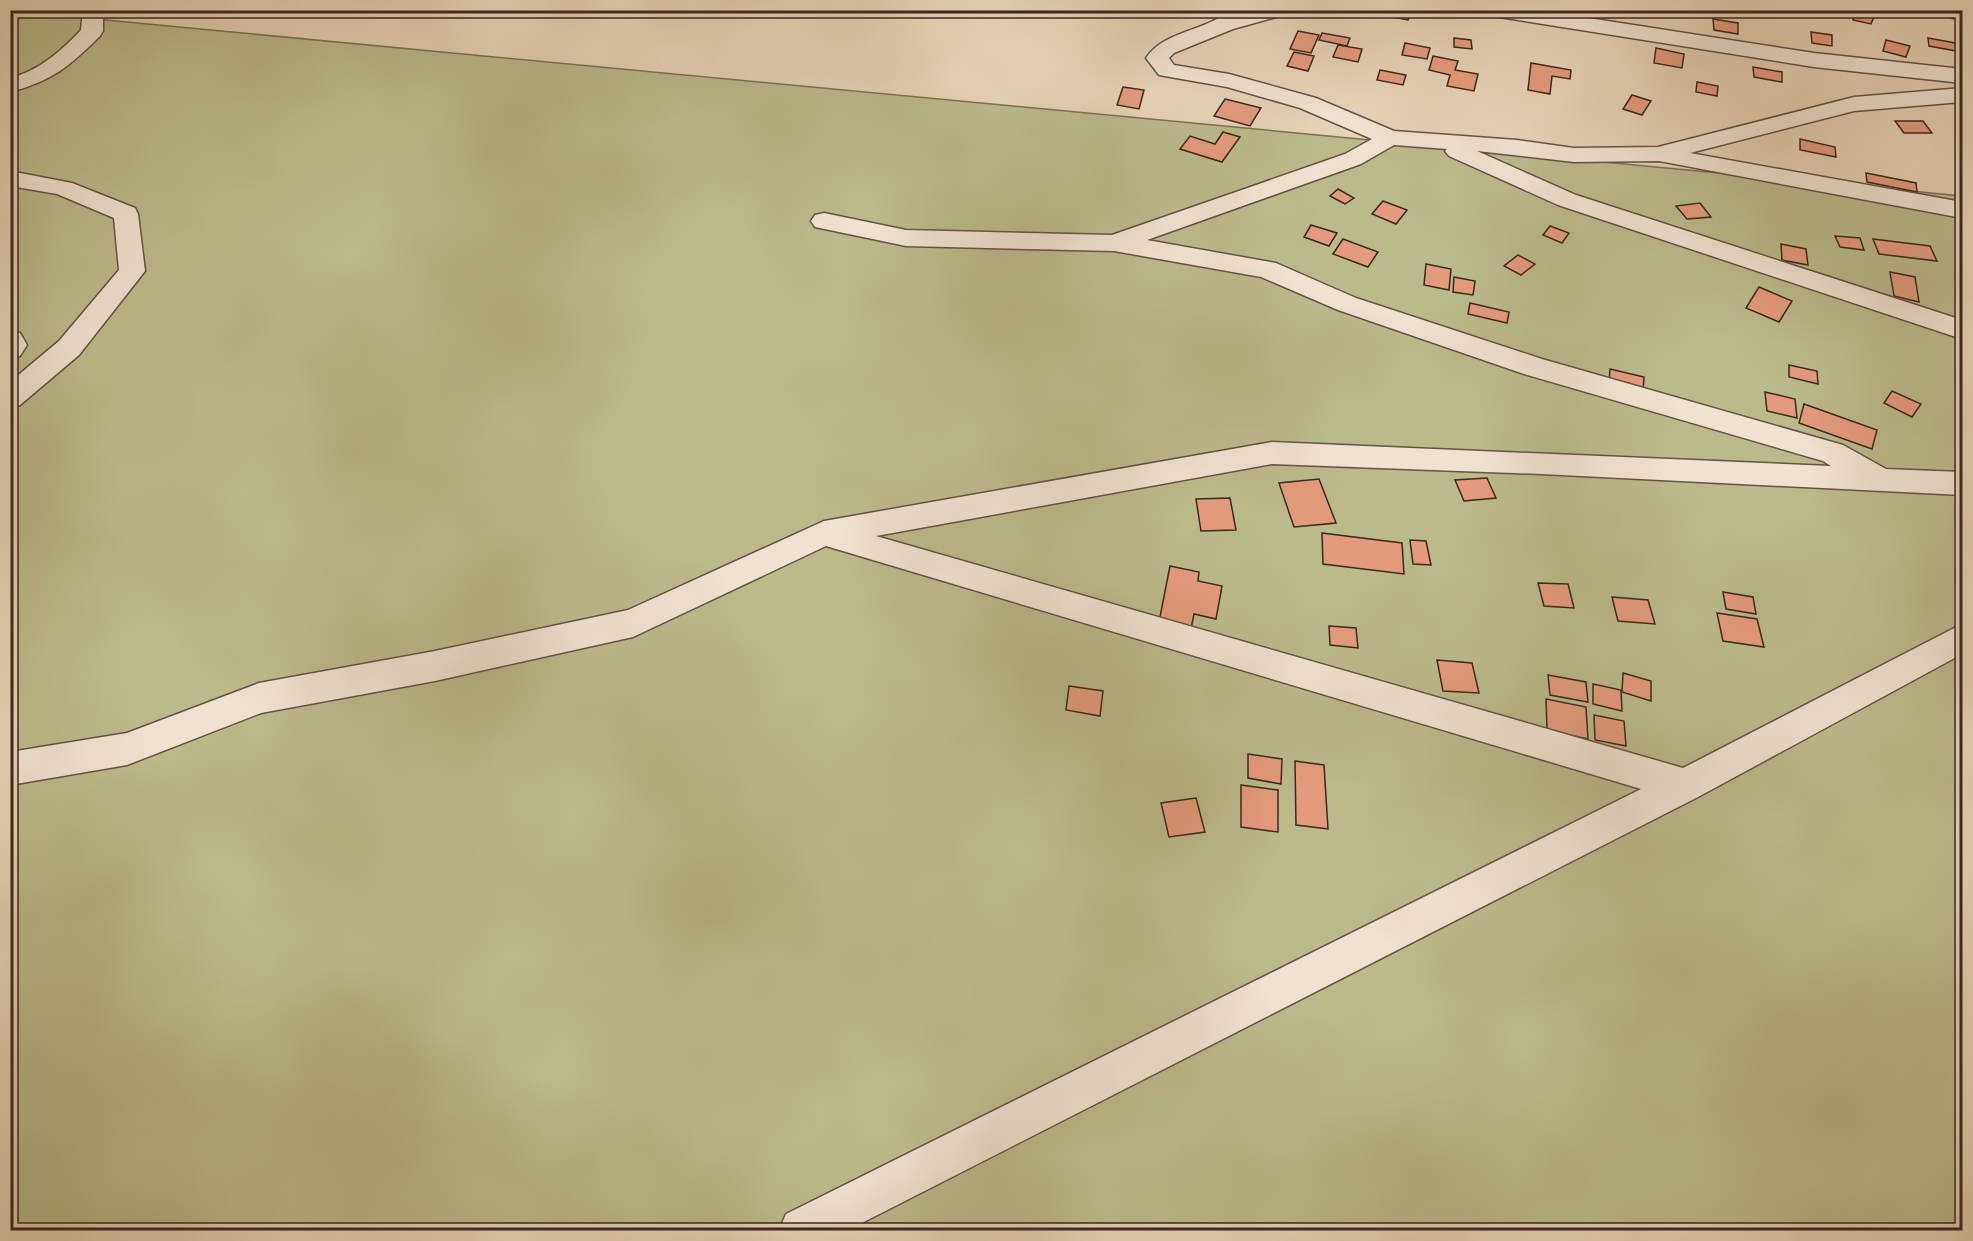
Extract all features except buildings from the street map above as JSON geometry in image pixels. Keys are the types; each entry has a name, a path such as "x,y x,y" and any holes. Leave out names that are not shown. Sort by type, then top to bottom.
{"street":[{"path":"10,85 33,79 67,57 92,31 93,10"},
{"path":"1227,25 1243,10"},
{"path":"1280,10 1227,25 1166,48 1157,58 1167,70 1229,81 1308,103 1390,138 1517,147 1574,155 1658,154 1962,210"},
{"path":"1493,10 1814,60 1962,76"},
{"path":"1948,10 1962,15"},
{"path":"1658,154 1854,104 1962,95"},
{"path":"1114,243 1353,159 1390,138"},
{"path":"1437,141 1567,200 1962,330"},
{"path":"10,178 63,188 126,214 132,271 69,348 10,398"},
{"path":"824,221 906,238 1114,243 1267,269 1347,304 1534,367 1833,453 1883,481"},
{"path":"10,340 14,345 10,349"},
{"path":"10,769 127,749 259,698 435,666 633,623 824,533 1272,453 1541,463 1962,484"},
{"path":"824,533 1685,785"},
{"path":"802,1230 867,1212 1962,638"}],"green space":[{"path":"10,11 1962,196 1962,1230 11,1230"}]}
